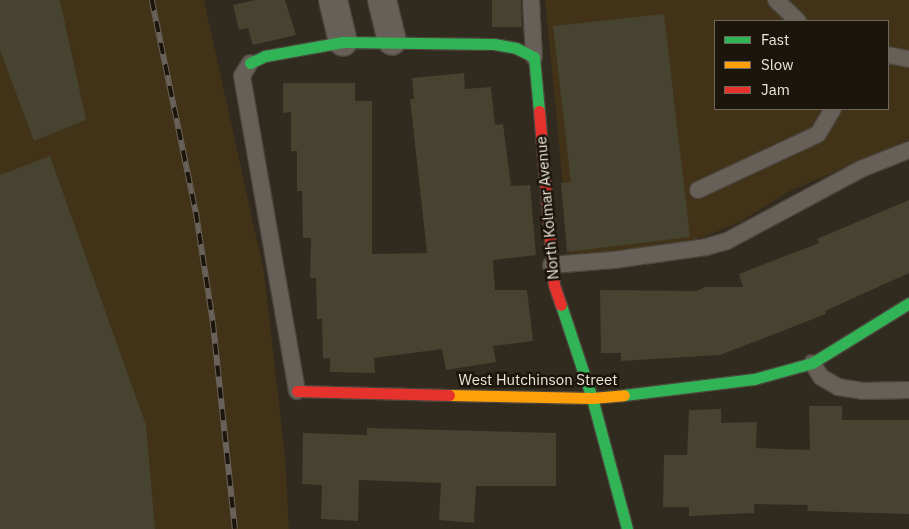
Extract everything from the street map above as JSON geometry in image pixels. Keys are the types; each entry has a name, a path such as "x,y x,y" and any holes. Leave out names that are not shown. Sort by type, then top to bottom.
{"street":[{"path":"333,0 343,42"},
{"path":"382,0 392,41"},
{"path":"250,63 266,56 343,42 392,41 494,44 516,48 534,57"},
{"name":"North Kolmar Avenue","path":"534,57 551,265 559,304 592,398 627,529"},
{"name":"West Hutchinson Street","path":"297,391 592,398 676,391 754,379 812,363 909,303"}],"lane":[{"path":"531,0 534,57"},
{"path":"776,0 797,20"},
{"path":"889,55 909,59"},
{"path":"250,63 242,76 297,391"},
{"path":"698,190 818,134 833,110"},
{"path":"551,265 633,257 706,247 727,241 861,169 909,150"},
{"path":"812,363 821,377 838,387 909,390"}],"shaded area":[{"path":"0,0 204,0 264,272 285,456 289,529 0,529"},
{"path":"545,0 909,0 909,140 790,191 740,222 704,237 674,244 570,257"}],"building":[{"path":"0,0 60,0 86,120 34,141 0,50"},
{"path":"255,0 285,0 296,35 253,45 248,28 239,30 233,5"},
{"path":"492,0 521,0 522,27 492,27"},
{"path":"664,14 690,237 567,252 561,183 571,182 553,26"},
{"path":"464,73 465,89 491,87 495,125 503,124 511,186 530,185 536,255 493,260 495,290 527,290 533,341 493,346 496,362 446,370 442,349 374,358 375,373 330,372 330,358 323,358 322,319 317,319 316,278 310,278 311,238 303,238 302,191 297,191 297,151 291,151 291,112 283,113 283,83 355,83 355,101 372,101 372,254 427,253 410,99 414,99 412,78"},
{"path":"50,156 146,425 155,529 0,529 0,175"},
{"path":"909,200 909,273 825,311 826,314 720,355 621,361 621,353 601,353 600,290 696,291 706,287 743,287 739,274 819,243 817,239"},
{"path":"809,406 842,406 842,420 909,420 909,514 807,511 808,505 754,504 754,513 689,516 689,507 663,507 664,455 687,455 689,410 721,409 721,423 757,422 756,448 810,450"},
{"path":"367,428 556,433 556,486 476,486 474,523 439,520 441,483 359,480 358,521 321,519 322,485 302,484 303,433 367,435"}],"railway":[{"path":"152,0 196,212 213,322 235,529"}],"traffic: fast":[{"path":"250,63 265,56 343,42 494,44 516,48 534,57 539,111"},
{"path":"624,395 754,379 812,363 909,303"},
{"path":"561,305 592,398 627,529"}],"traffic: slow":[{"path":"449,395 592,398 624,395"}],"traffic: jam":[{"path":"539,111 554,285 561,305"},
{"path":"297,391 449,395"}]}
